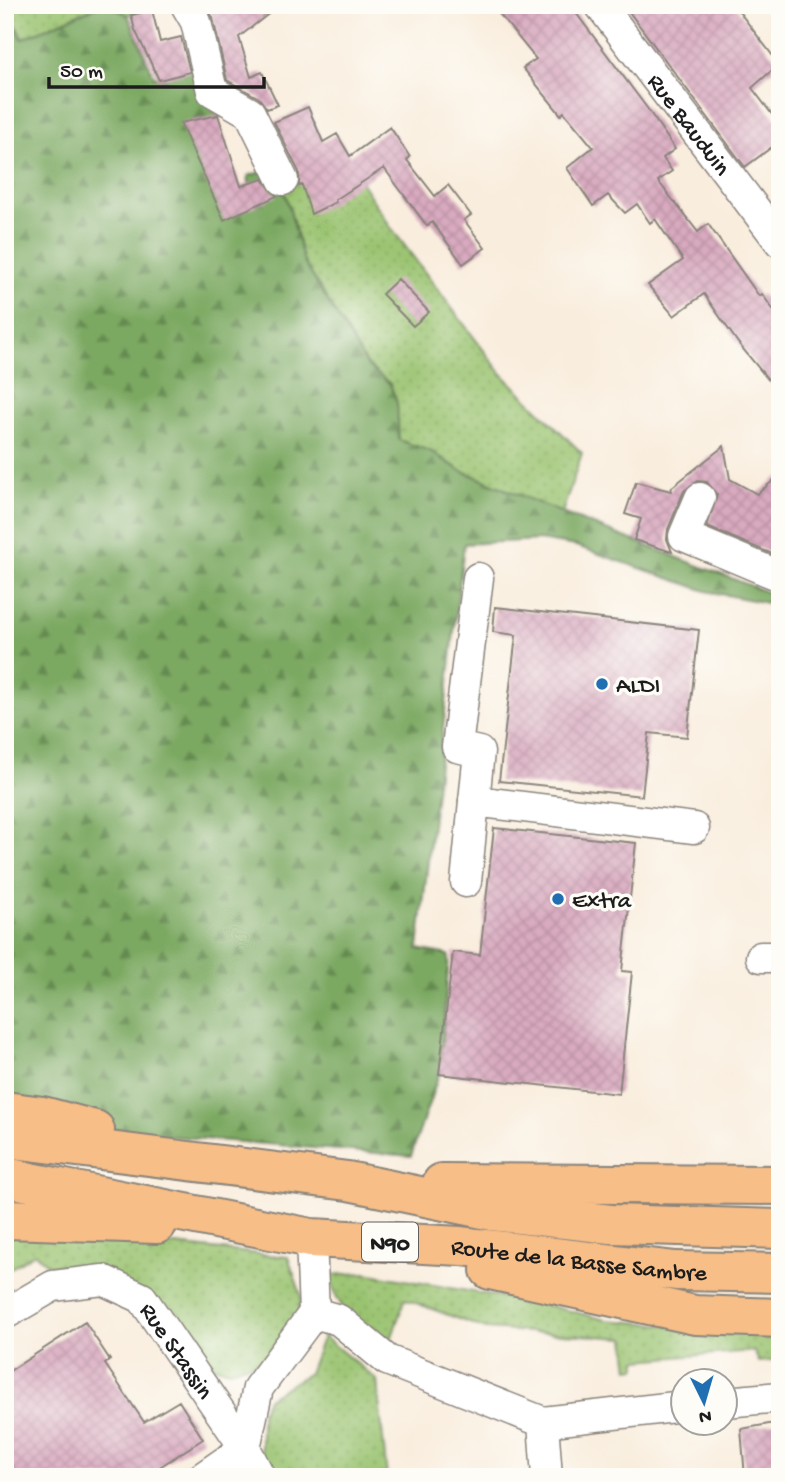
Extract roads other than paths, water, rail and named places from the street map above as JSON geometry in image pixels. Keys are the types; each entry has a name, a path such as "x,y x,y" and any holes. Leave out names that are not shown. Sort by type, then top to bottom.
{"highway":[{"path":"5,1111 43,1116 232,1168"},
{"name":"Route de la Basse Sambre","path":"5,1138 348,1181 506,1212 611,1224 780,1229"},
{"name":"Route de la Basse Sambre","path":"5,1177 311,1238 461,1247 676,1271 780,1273"},
{"path":"348,1181 780,1185"},
{"path":"5,1219 37,1223 258,1226"},
{"path":"461,1247 493,1273 695,1315 780,1318"}],"street":[{"path":"186,5 196,22 212,91 250,113 283,180"},
{"name":"Rue Bauduin","path":"600,5 780,242"},
{"path":"699,498 684,536 780,576"},
{"path":"466,882 479,752 457,747 478,578"},
{"path":"474,801 694,828"},
{"path":"203,1477 245,1448 258,1388 314,1313 311,1238"},
{"name":"Rue Stassin","path":"5,1314 53,1286 66,1284 103,1280 142,1298 245,1448 260,1477"},
{"path":"314,1313 339,1320 387,1360 543,1422 670,1408"},
{"path":"740,1401 780,1397"},
{"path":"543,1422 547,1477"}],"place":[{"name":"ALDI","path":"602,684"},
{"name":"Extra","path":"558,899"}]}
